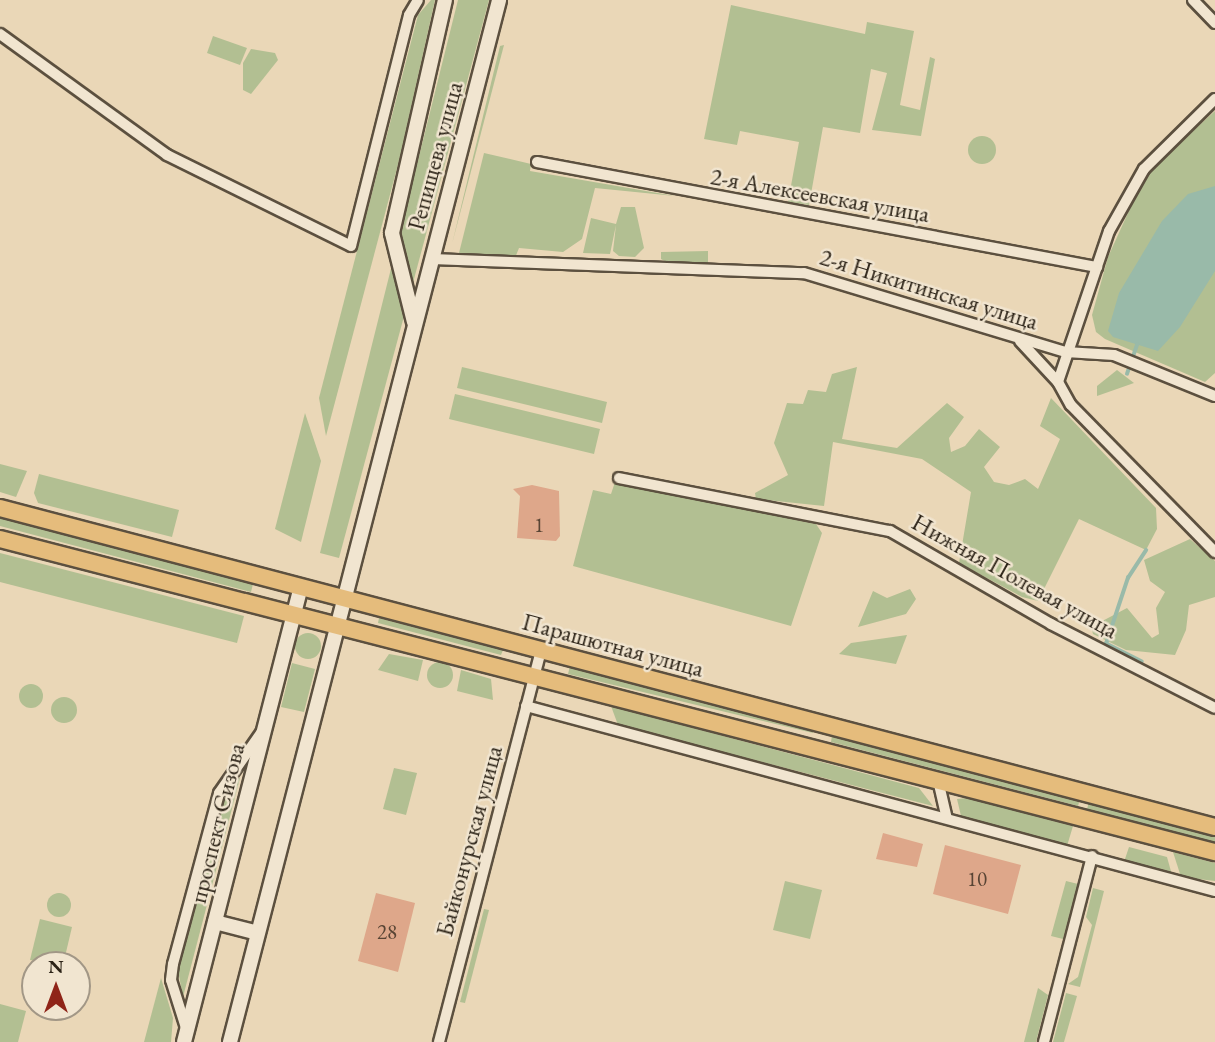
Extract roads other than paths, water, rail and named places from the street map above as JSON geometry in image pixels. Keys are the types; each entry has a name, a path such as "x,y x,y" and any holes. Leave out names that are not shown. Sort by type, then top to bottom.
{"main road":[{"name":"Репищева улица","path":"414,324 391,233 445,0"},
{"name":"Репищева улица","path":"336,626 499,0"},
{"name":"Парашютная улица","path":"0,508 1215,827"},
{"name":"Парашютная улица","path":"0,539 1215,852"},
{"path":"293,616 301,587"},
{"name":"проспект Сизова","path":"186,1037 293,616"},
{"path":"230,1042 336,626"},
{"path":"821,750 819,737 826,725"},
{"path":"215,922 258,933"}],"street":[{"path":"0,34 167,155 351,246 409,15 418,0"},
{"path":"1193,0 1215,23"},
{"path":"1212,388 1114,355 1066,352 1109,231 1144,169 1215,99"},
{"name":"2-я Алексеевская улица","path":"537,162 1097,267"},
{"name":"2-я Никитинская улица","path":"432,259 804,273 1066,352 1058,382"},
{"path":"1019,340 1058,382 1071,405 1215,552"},
{"name":"Нижняя Полевая улица","path":"619,478 890,531 1051,624 1215,708"},
{"name":"Байконурская улица","path":"439,1042 541,650"},
{"path":"526,706 1093,856 1215,891"},
{"path":"186,1037 172,980 173,964 219,793 265,728"},
{"path":"938,780 946,817"},
{"path":"1044,1042 1093,856"}],"waterway":[{"path":"1127,374 1137,345"},
{"path":"1142,662 1106,644 1128,578 1146,550"}]}
